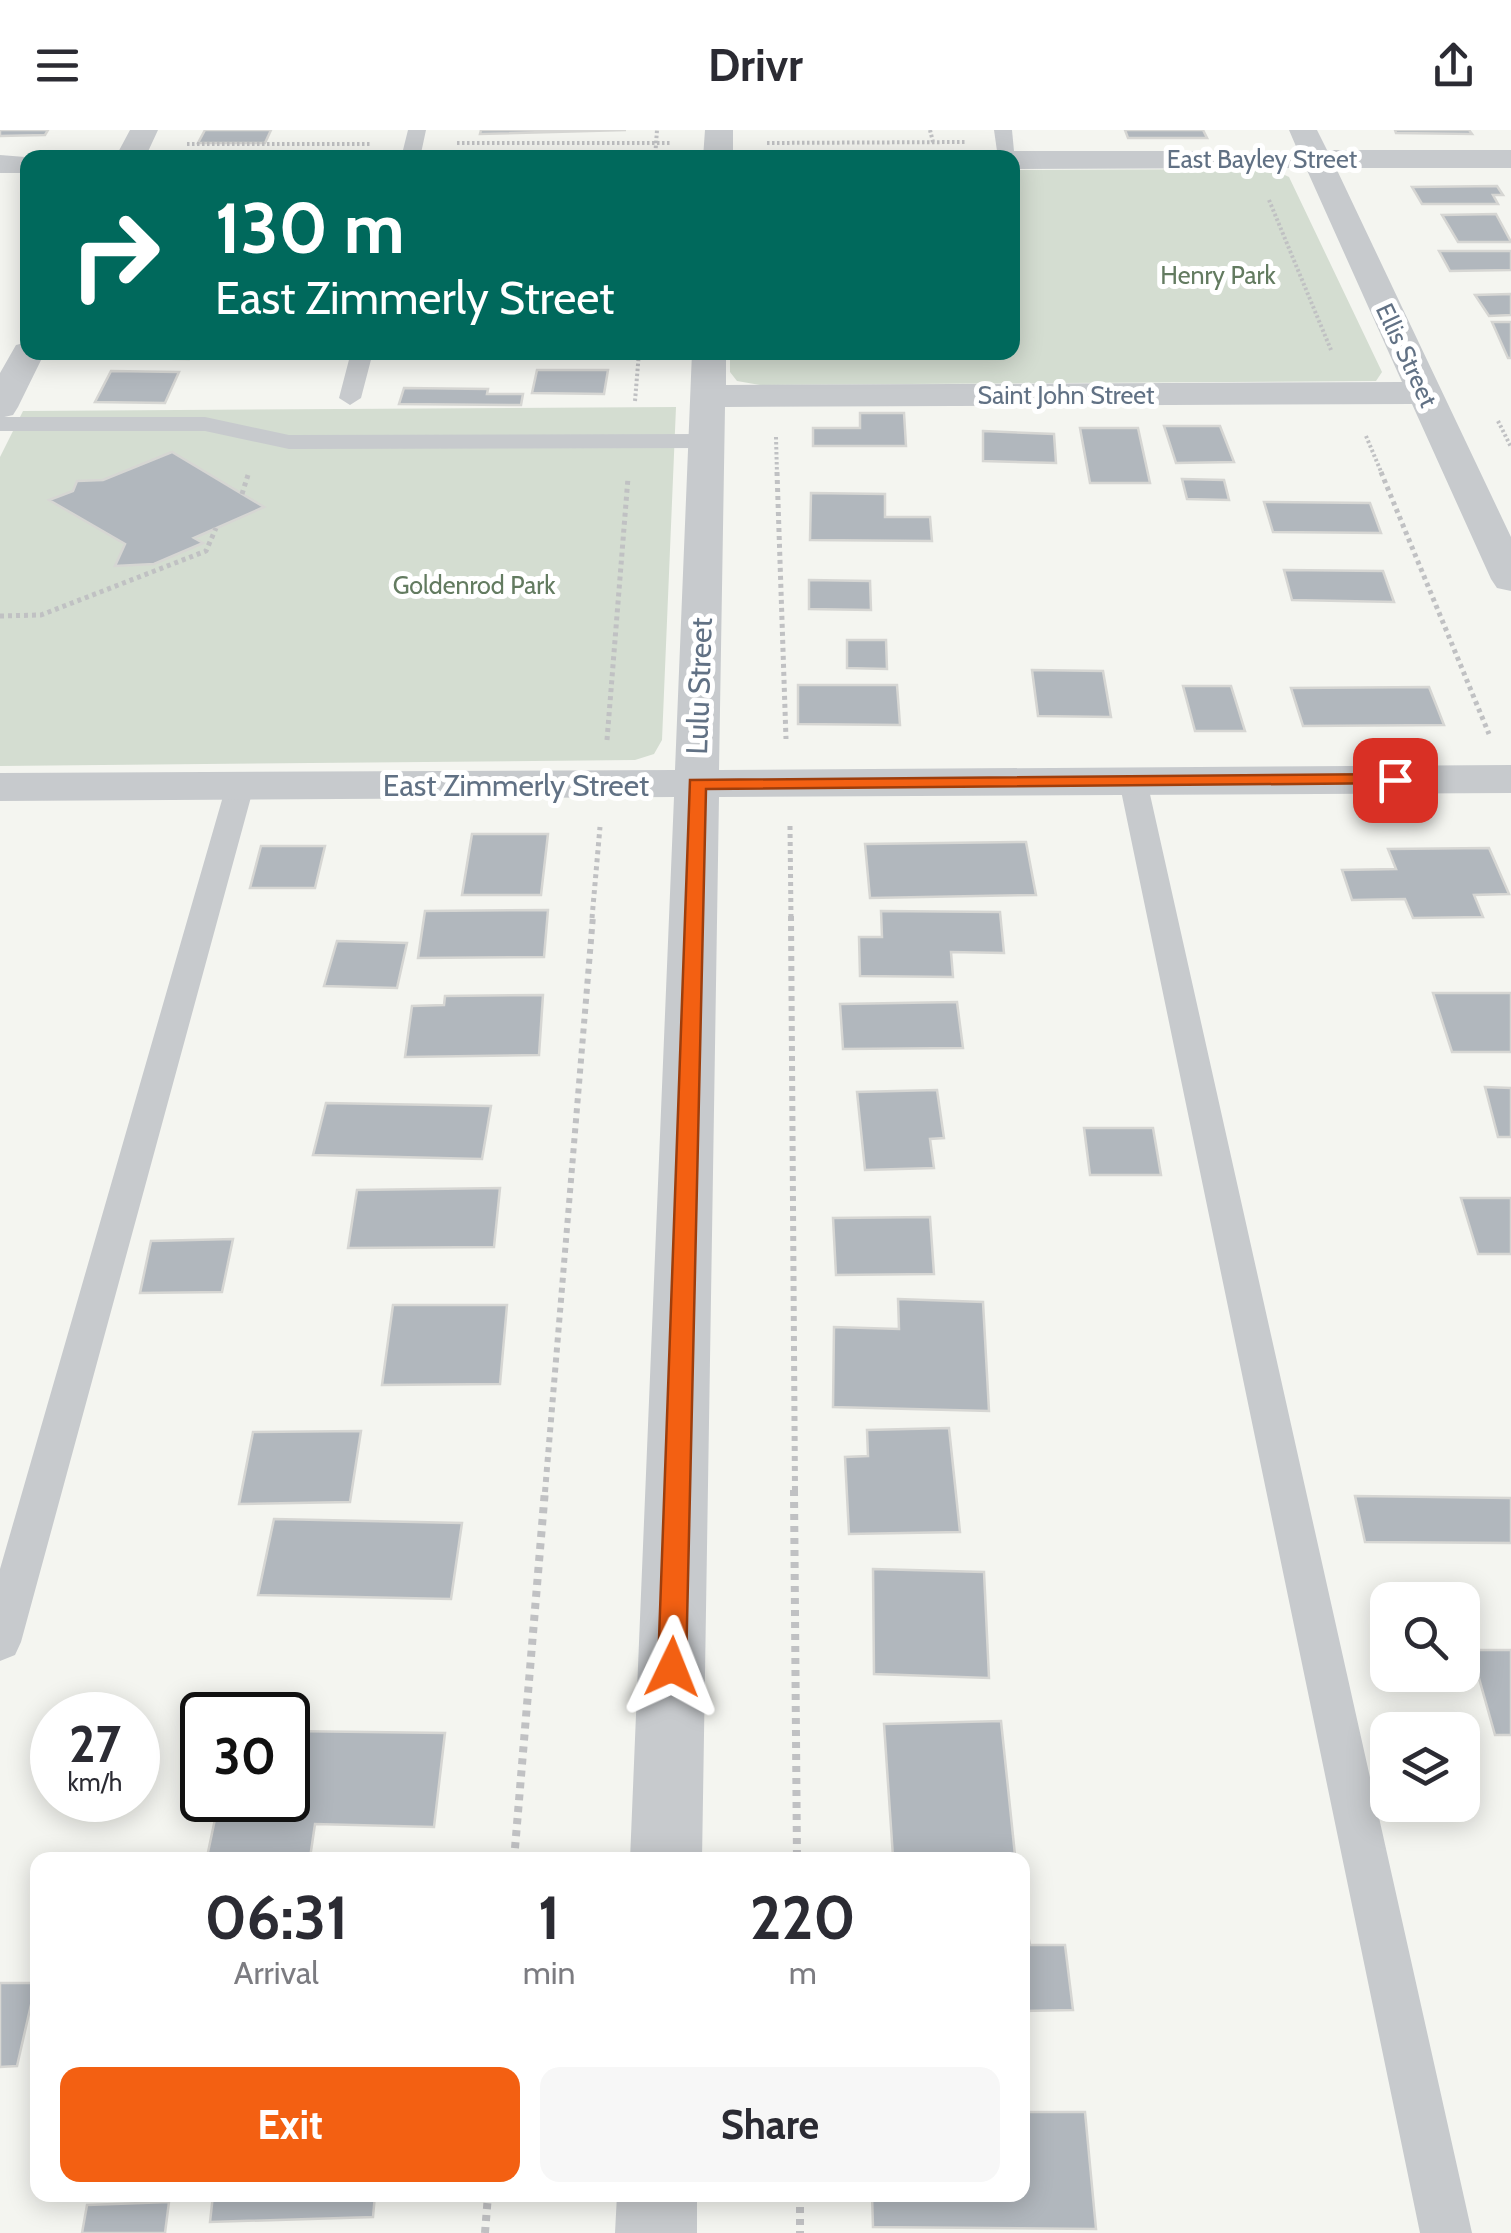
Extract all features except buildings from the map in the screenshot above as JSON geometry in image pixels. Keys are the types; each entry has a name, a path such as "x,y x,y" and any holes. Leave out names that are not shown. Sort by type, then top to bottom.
{"street":[{"name":"East Bayley Street","path":"1020,159 1252,159 1310,144 1511,159"},
{"name":"Ellis Street","path":"1310,144 1511,579"},
{"path":"0,406 24,360"},
{"name":"Saint John Street","path":"707,397 1425,393"},
{"name":"Lulu Street","path":"666,1852 707,397"},
{"name":"East Zimmerly Street","path":"0,787 1509,779"},
{"path":"656,2233 657,2202"}],"lane":[{"path":"350,398 360,360"},
{"path":"0,424 205,424 290,442 632,438 707,397"},
{"path":"1133,781 1446,2233"},
{"path":"0,1642 240,786"}],"path":[{"path":"930,130 933,142"},
{"path":"815,142 816,134"},
{"path":"1252,159 1509,779"},
{"path":"515,1852 638,360"},
{"path":"775,396 788,783 797,1852"},
{"path":"0,616 41,615 206,551 216,528"},
{"path":"485,2233 487,2202"},
{"path":"800,2202 800,2233"}],"green space":[{"name":"Henry Park","path":"1272,169 1289,177 1382,372 1376,381 760,385 737,381 730,372 730,360 1020,360 1020,170"},
{"name":"Goldenrod Park","path":"676,407 662,740 654,754 635,760 0,766 0,457 23,411"}],"route":[{"path":"672,1667 696,784 1395,780"}]}
